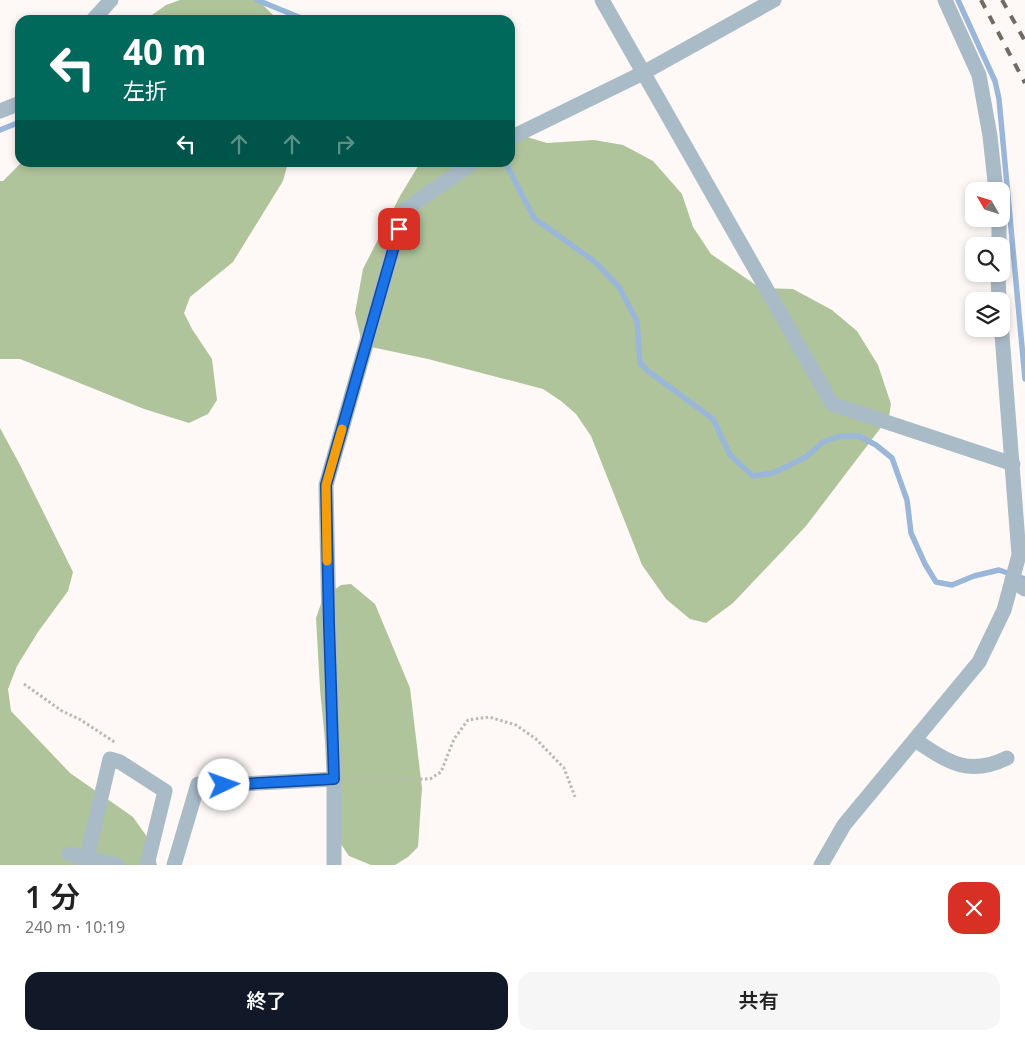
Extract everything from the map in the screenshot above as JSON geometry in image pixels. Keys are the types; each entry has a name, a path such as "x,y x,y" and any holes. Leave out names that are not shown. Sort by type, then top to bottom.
{"street":[{"path":"98,15 111,0"},
{"path":"602,0 832,404 1013,464"},
{"path":"515,136 643,73 774,0"},
{"path":"945,0 979,75 990,136 995,182"},
{"path":"0,111 15,105"},
{"path":"334,865 334,779 326,485 404,211 467,167"},
{"path":"821,865 844,825 979,662 1004,610 1012,580 1022,558 1002,337"},
{"path":"1012,580 1025,589"},
{"path":"915,740 938,756 959,766 975,767 996,763 1007,758"},
{"path":"86,862 110,759 120,762 165,792 147,865"},
{"path":"174,865 198,784 206,786 334,779"},
{"path":"69,854 86,862 117,865"}],"path":[{"path":"24,684 62,711 81,720 120,745"},
{"path":"334,779 430,779 441,772 454,740 468,720 490,717 516,725 536,739 564,768 575,797"}],"green space":[{"path":"180,0 258,0 273,15 152,15 166,5"},
{"path":"515,132 520,135 547,143 594,140 623,145 653,161 682,194 693,227 711,254 760,288 793,289 832,310 857,331 878,365 891,404 889,417 806,526 733,603 706,623 690,619 666,599 642,565 591,436 576,414 561,401 543,389 428,359 371,347 361,339 355,313 363,269 400,196 418,167 515,167"},
{"path":"17,167 287,167 283,181 233,262 190,297 184,313 212,359 217,400 208,414 189,423 144,409 20,359 0,359 0,181 3,181"},
{"path":"0,428 73,572 68,591 38,632 17,666 8,689 11,711 70,773 133,817 150,841 157,865 0,865"},
{"path":"351,584 375,604 410,688 422,788 418,847 408,857 395,865 371,865 349,856 334,834 320,689 316,618 323,598 341,585"}],"waterway":[{"path":"257,0 294,15"},
{"path":"958,0 995,81 999,99 1025,379"},
{"path":"0,130 15,124"},
{"path":"508,167 534,218 595,262 619,287 637,321 640,363 713,419 730,455 753,476 773,473 806,457 823,442 840,436 859,436 876,445 892,458 907,500 911,533 925,564 936,582 952,585 974,576 999,570 1025,579"}],"railway":[{"path":"981,0 1025,83"},
{"path":"1002,0 1025,41"}],"slow traffic":[{"path":"327,561 326,485 342,429"}],"route":[{"path":"224,785 334,779 326,485 399,229"}]}
